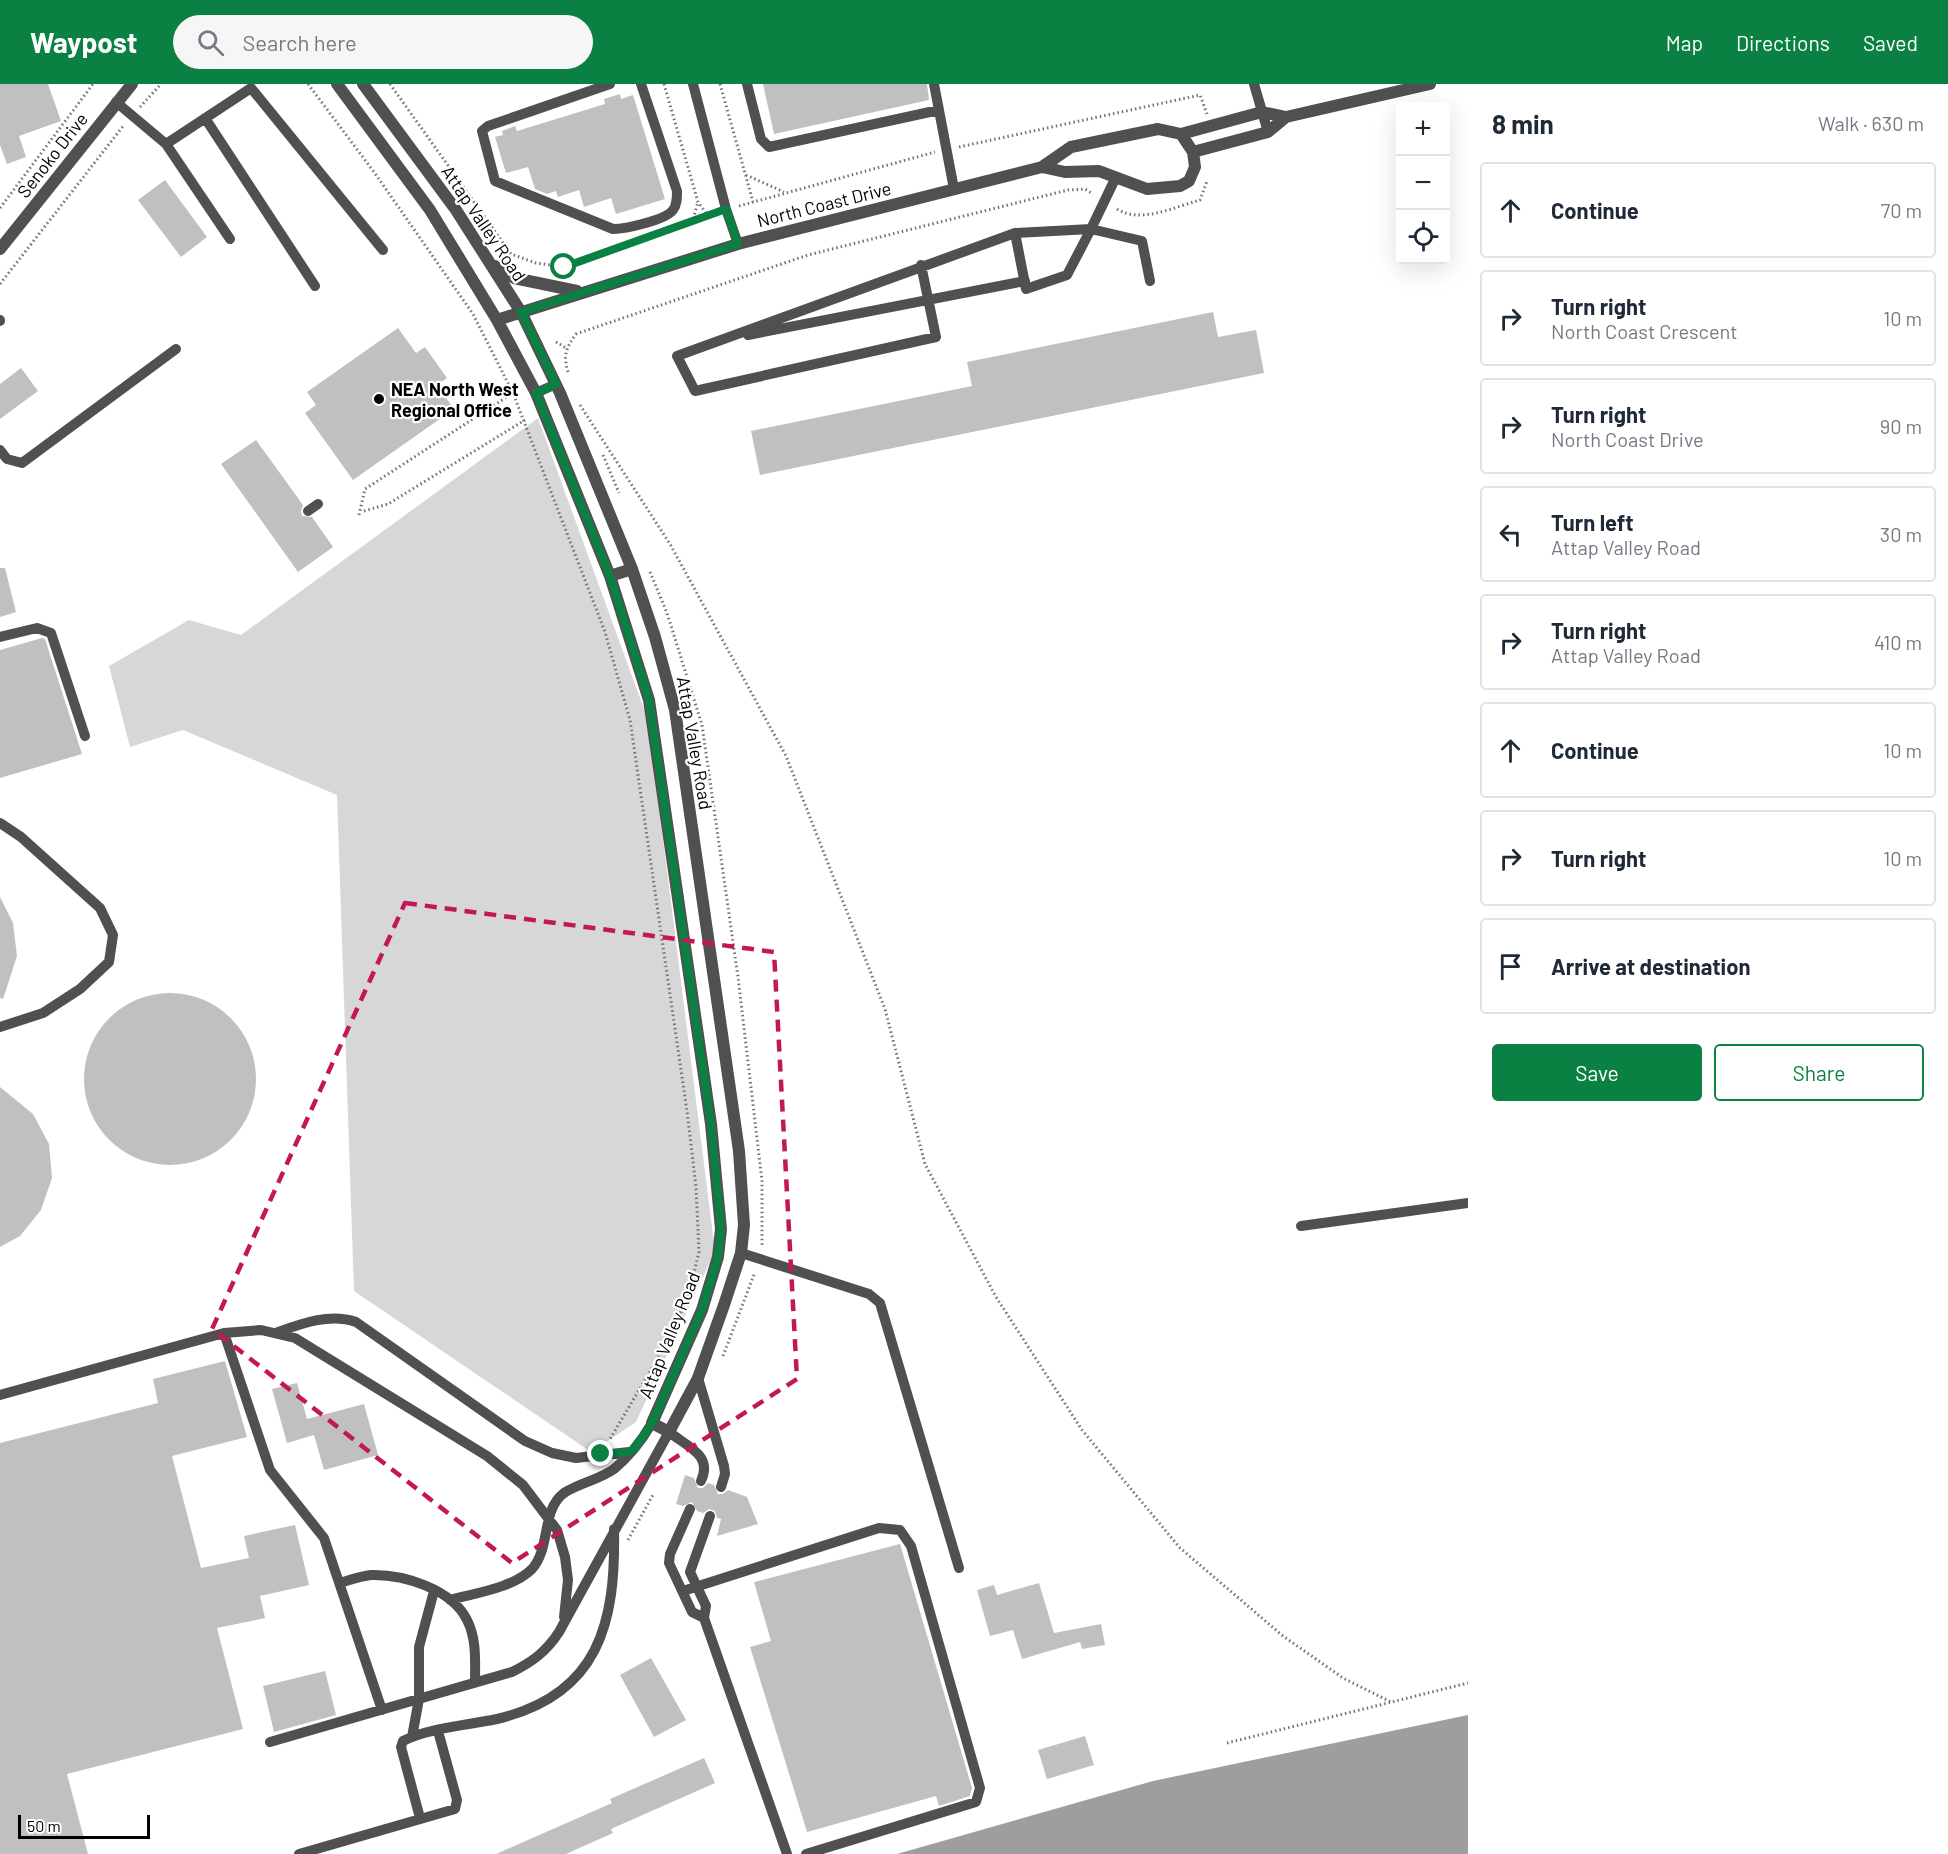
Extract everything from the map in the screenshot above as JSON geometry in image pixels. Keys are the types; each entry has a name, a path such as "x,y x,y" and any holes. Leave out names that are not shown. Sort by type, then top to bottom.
{"street":[{"name":"Senoko Drive","path":"0,249 132,84"},
{"name":"Attap Valley Road","path":"337,84 430,210 497,320 536,393 610,576 649,700 711,1124 721,1229 718,1257 702,1310 652,1423"},
{"name":"Attap Valley Road","path":"363,84 491,263 521,312 556,384 632,569 656,637 675,710 739,1151 744,1225 741,1253 698,1377 669,1431"},
{"path":"1286,117 1268,132 1193,152 1181,134 1262,112 1286,117 1430,84"},
{"name":"North Coast Drive","path":"497,320 738,244 1042,167 1071,147 1158,129 1181,134"},
{"name":"North Coast Drive","path":"1042,167 1065,172 1090,169 1147,189 1180,186 1189,181 1193,174 1193,152"},
{"name":"North Coast Drive","path":"491,263 514,278 581,292"},
{"path":"610,576 632,569"},
{"path":"652,1423 669,1431"}],"lane":[{"path":"610,84 488,126 482,131 495,181 613,229 622,229 667,216 677,200 677,191 641,84"},
{"path":"693,84 726,209 738,244"},
{"path":"747,84 761,139 769,147 939,110"},
{"path":"934,84 954,189"},
{"path":"1254,84 1268,132"},
{"path":"166,144 251,88 383,250"},
{"path":"116,102 166,144 230,239"},
{"path":"205,118 315,286"},
{"path":"1015,233 1026,289 1067,275 1116,177"},
{"path":"921,265 936,337 695,391 677,356 921,265 1015,233 1091,229 1142,242 1150,281"},
{"path":"719,341 1024,281"},
{"path":"0,450 7,459 22,463 177,349"},
{"path":"536,393 556,384"},
{"path":"308,511 318,504"},
{"path":"0,637 37,628 51,633 85,736"},
{"path":"0,823 21,837 100,908 113,935 108,962 81,989 44,1013 0,1027"},
{"path":"1301,1226 1468,1203"},
{"path":"741,1253 868,1294 880,1303 959,1568"},
{"path":"0,1395 224,1333 278,1332 308,1322 342,1317 356,1322 525,1441 552,1453 576,1458 629,1452"},
{"path":"278,1332 295,1338 487,1456 523,1485 557,1530 565,1557 568,1580 564,1617"},
{"path":"224,1333 270,1470 324,1538 382,1710"},
{"path":"698,1377 724,1466 721,1487"},
{"path":"450,1600 511,1581 532,1569 541,1551 555,1503 564,1493 614,1469 641,1442 652,1423"},
{"path":"270,1742 512,1672 533,1662 550,1646 669,1431 704,1459 706,1468 701,1481"},
{"path":"690,1509 669,1558 692,1612 704,1618"},
{"path":"710,1516 691,1567 696,1587 706,1605 704,1618 787,1854"},
{"path":"683,1591 879,1528 900,1530 911,1546 980,1788 976,1802 806,1854"},
{"path":"420,1818 401,1748 403,1741 412,1737 500,1718 537,1706 558,1694 577,1677 592,1657 612,1597 615,1565 614,1529"},
{"path":"340,1583 369,1575 389,1576 434,1591 450,1600 468,1620 474,1645 475,1683"},
{"path":"412,1737 419,1700 419,1647 434,1591"},
{"path":"298,1854 455,1809 458,1803 438,1731"}],"path":[{"path":"0,208 93,84"},
{"path":"0,284 132,115 161,84"},
{"path":"308,84 374,172 473,314 513,393 605,633 630,720 660,917 696,1187 699,1252 688,1296 668,1341 601,1454"},
{"path":"390,84 511,254 536,263 564,267 649,238"},
{"path":"664,84 698,202 708,216"},
{"path":"720,84 753,202"},
{"path":"660,234 726,209 946,149 1200,95 1211,126"},
{"path":"570,380 564,358 566,348 576,334 808,255 891,232 1068,190 1085,189 1127,215 1145,215 1200,200 1209,172"},
{"path":"745,174 785,193"},
{"path":"692,223 698,202"},
{"path":"556,342 566,348"},
{"path":"359,514 365,489 513,393"},
{"path":"596,442 576,403 584,407 670,544 786,756 885,1009 925,1164 1002,1306 1082,1430 1180,1548 1283,1636 1343,1678 1391,1702"},
{"path":"364,511 388,504 525,420"},
{"path":"601,452 619,494"},
{"path":"649,569 667,613 702,725 738,977 760,1169 763,1234 760,1259 722,1359"},
{"path":"615,1565 659,1483"},
{"path":"1227,1743 1468,1683"}],"highlighted area":[{"path":"405,903 774,952 797,1379 512,1563 212,1329"}],"shaded area":[{"path":"538,418 648,720 715,1251 636,1422 591,1452 354,1291 337,795 183,730 130,747 109,666 189,620 241,635"},
{"path":"1468,1715 1468,1854 897,1854 1153,1781"}],"building":[{"path":"0,84 48,84 61,121 19,136 26,157 7,164 0,145"},
{"path":"763,84 927,84 929,100 774,134"},
{"path":"620,94 621,99 633,95 665,199 616,214 611,198 584,207 579,190 558,197 556,191 547,194 535,189 528,167 506,173 495,137 503,135 502,131 515,126 517,131 605,104 604,99"},
{"path":"165,180 207,237 181,257 138,200"},
{"path":"1213,312 1218,337 1256,330 1264,373 760,475 751,431 972,386 967,362"},
{"name":"NEA North West Regional Office","path":"398,328 416,353 425,347 447,378 437,385 454,409 353,480 305,413 316,405 307,392"},
{"path":"21,368 38,391 0,419 0,384"},
{"path":"256,440 303,505 302,516 312,517 333,547 298,572 221,464"},
{"path":"0,568 5,568 16,612 0,617"},
{"path":"45,639 82,754 0,778 0,650"},
{"path":"0,897 13,923 17,956 3,999 0,998"},
{"path":"170,993 203,999 218,1007 231,1018 242,1031 250,1046 256,1079 250,1112 242,1127 231,1140 218,1151 203,1159 170,1165 137,1159 122,1151 109,1140 98,1127 90,1112 84,1079 90,1046 98,1031 109,1018 122,1007 137,999"},
{"path":"0,1087 33,1114 49,1144 52,1178 41,1210 20,1236 0,1247"},
{"path":"225,1361 247,1437 172,1456 201,1568 249,1558 244,1536 295,1525 309,1585 260,1596 265,1618 217,1628 243,1729 67,1774 88,1854 0,1854 0,1443 158,1403 153,1379"},
{"path":"297,1383 307,1419 364,1404 378,1455 324,1470 314,1435 287,1443 272,1389"},
{"path":"685,1475 694,1478 698,1488 703,1488 708,1483 714,1485 718,1494 723,1494 728,1490 747,1497 758,1524 717,1536 721,1519 717,1518 715,1511 709,1509 703,1513 697,1511 692,1502 683,1506 676,1504"},
{"path":"900,1544 972,1788 970,1796 939,1806 936,1796 807,1832 750,1647 771,1641 754,1582"},
{"path":"1039,1583 1054,1633 1101,1624 1105,1645 1082,1649 1080,1642 1022,1659 1013,1630 990,1636 977,1590 994,1585 997,1595"},
{"path":"651,1658 686,1720 654,1737 620,1675"},
{"path":"325,1671 336,1715 274,1732 263,1686"},
{"path":"1085,1736 1094,1765 1047,1779 1038,1750"},
{"path":"704,1758 715,1783 611,1829 613,1833 566,1854 496,1854 612,1803 610,1799"}],"place":[{"name":"NEA North West Regional Office","path":"379,399"}],"route":[{"path":"564,267 726,209 738,244 521,312 556,384 536,393 572,488 610,576 649,700 711,1124 721,1229 718,1257 702,1310 652,1423 641,1442 629,1452 601,1454"}]}
